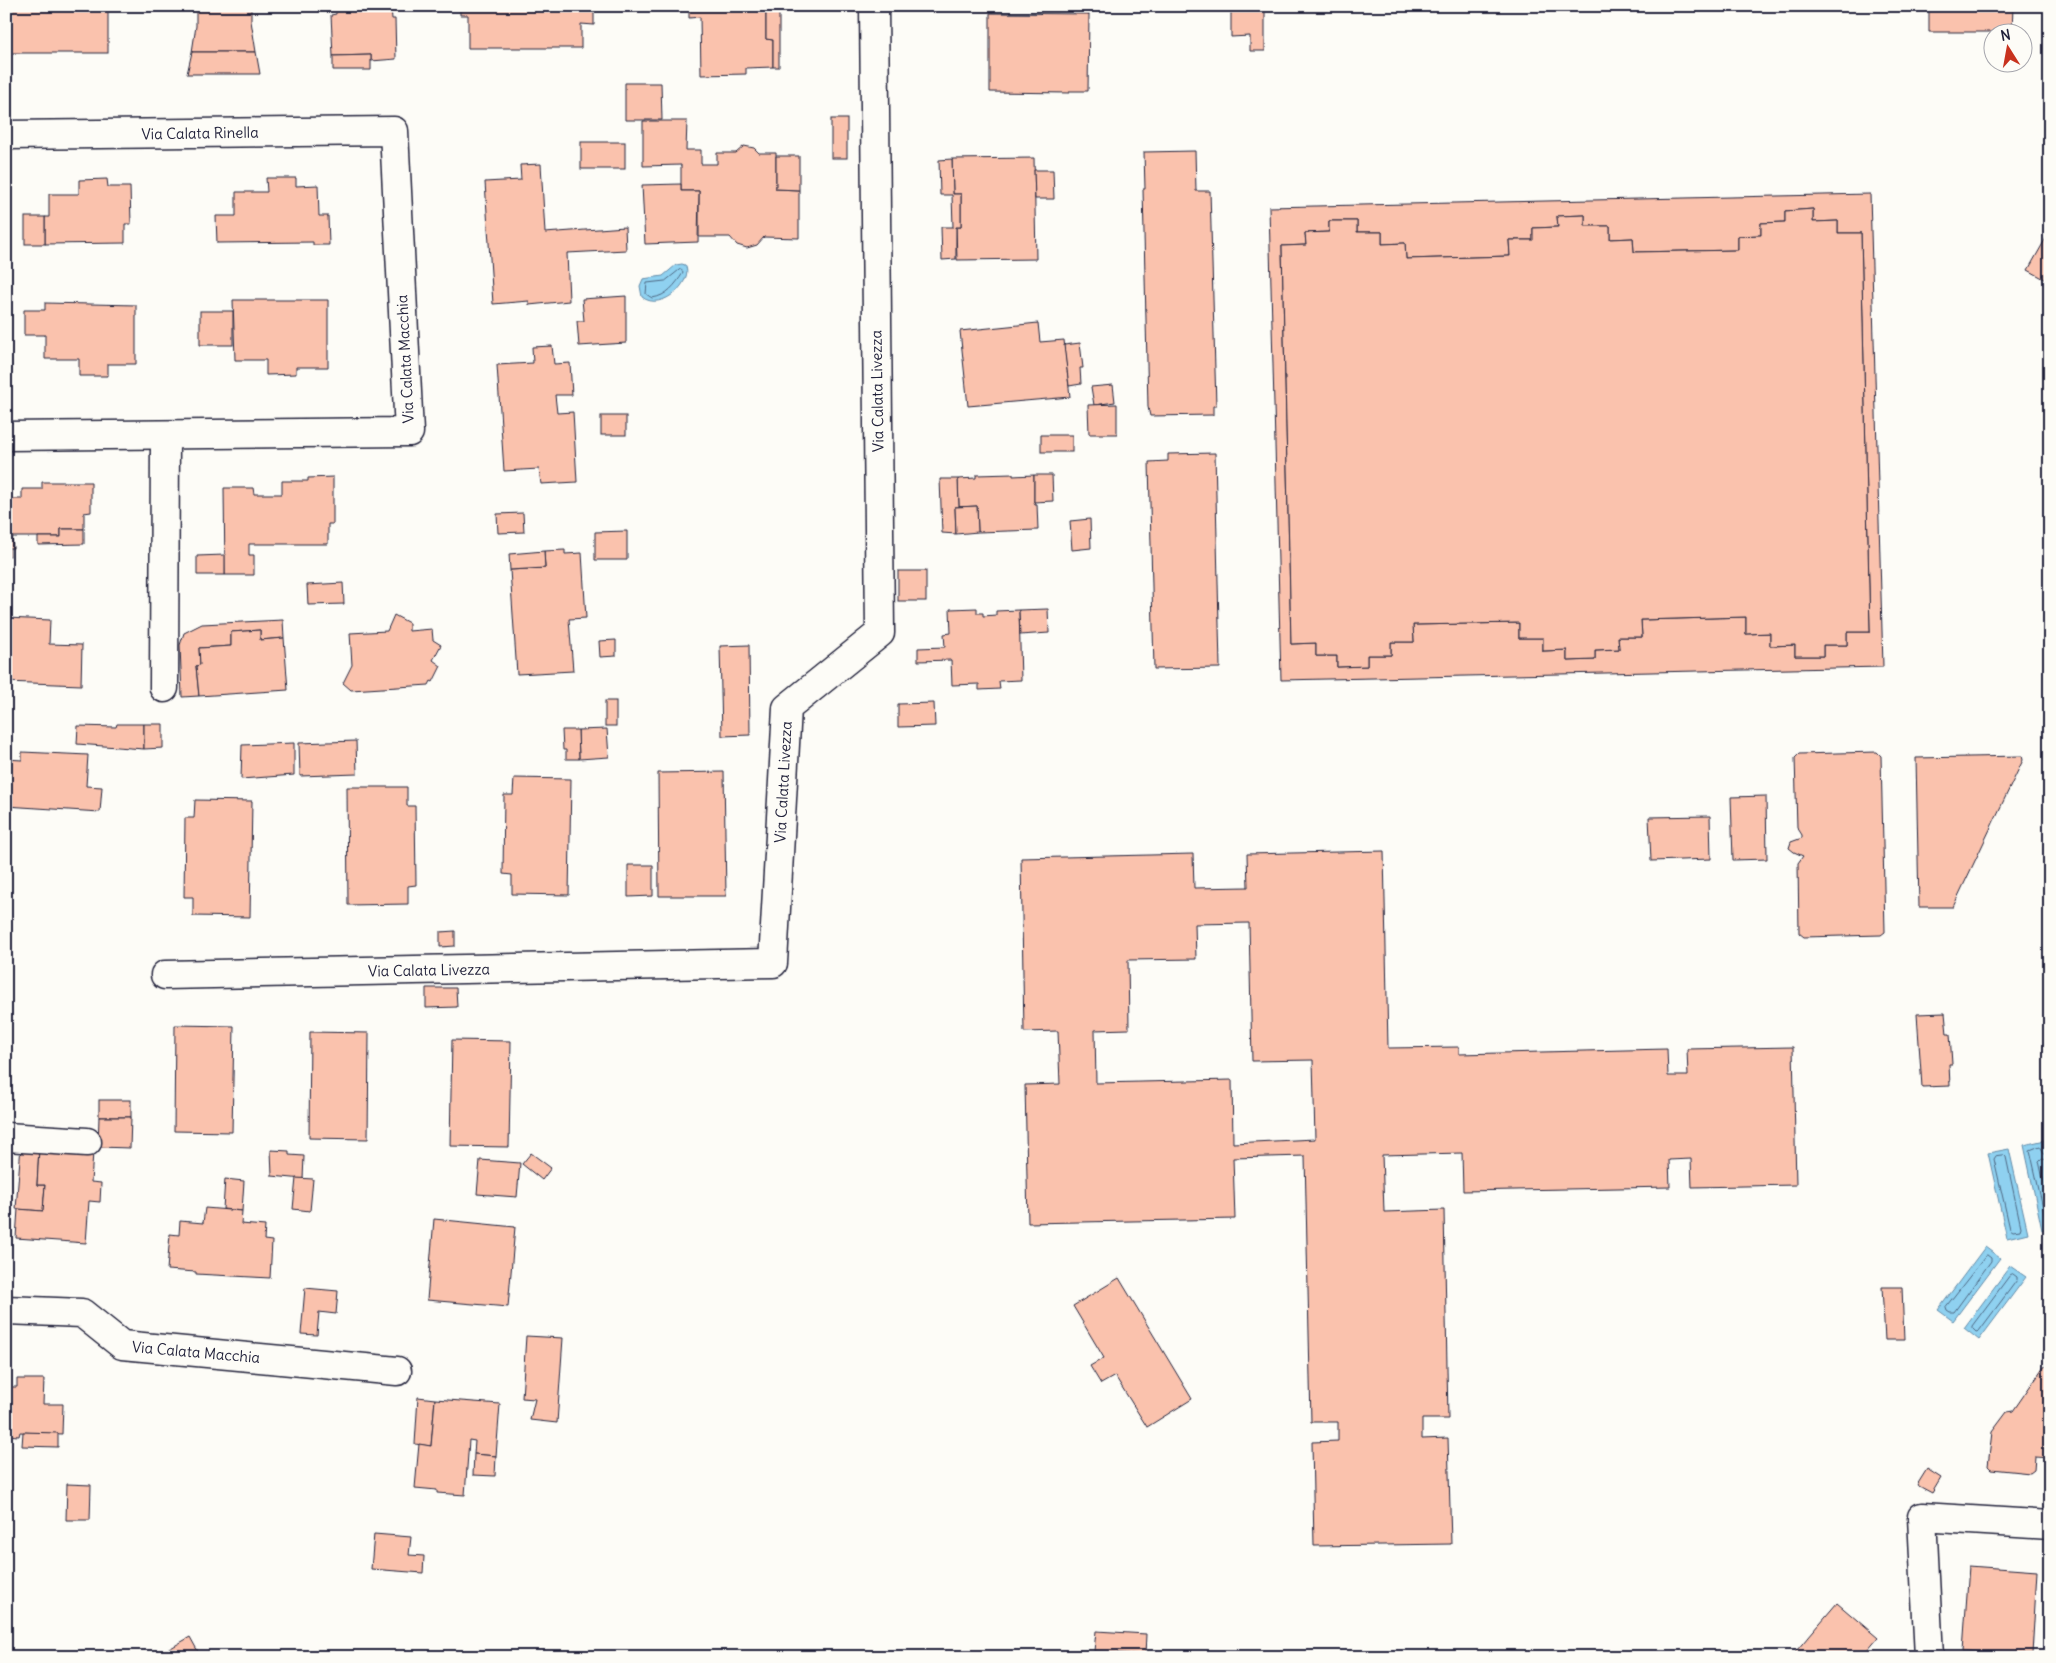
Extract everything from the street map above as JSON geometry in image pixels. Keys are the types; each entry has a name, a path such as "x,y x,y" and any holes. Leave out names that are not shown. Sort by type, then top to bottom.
{"street":[{"name":"Via Calata Livezza","path":"165,975 773,963 788,708 880,633 874,6"},
{"name":"Via Calata Rinella","path":"6,135 394,131"},
{"name":"Via Calata Macchia","path":"6,436 409,432 394,131"},
{"path":"164,688 165,435"},
{"path":"6,1137 87,1142"},
{"name":"Via Calata Macchia","path":"6,1310 82,1313 122,1345 397,1371"},
{"path":"1929,1657 1922,1517 2050,1525"}],"water":[{"path":"676,265 685,265 687,271 685,279 675,293 659,301 650,301 642,297 640,286 643,279 663,276"},
{"path":"2045,1140 2050,1159 2050,1228 2042,1230 2024,1145"},
{"path":"2009,1149 2028,1233 2007,1238 1988,1153"},
{"path":"1985,1247 2000,1258 1953,1321 1938,1310"},
{"path":"2010,1266 2026,1277 1979,1340 1964,1328"}],"building":[{"path":"6,6 108,6 108,53 6,53"},
{"path":"196,6 251,6 251,21 256,52 192,52 196,26"},
{"path":"336,6 391,6 392,19 395,19 396,59 371,61 371,55 333,56 331,15 336,14"},
{"path":"460,6 594,6 594,25 581,24 581,48 468,48 468,15 460,15"},
{"path":"689,6 746,6 746,10 766,10 766,39 773,40 773,67 746,68 746,74 701,75 700,17 689,18"},
{"path":"746,6 775,6 775,10 779,9 779,67 773,67 773,40 766,39 766,10 746,10"},
{"path":"1929,6 2013,6 2012,22 1984,22 1984,32 1929,32"},
{"path":"1231,8 1265,8 1265,51 1250,51 1250,36 1231,37"},
{"path":"990,13 1089,14 1088,91 1070,91 1070,93 990,92"},
{"path":"192,52 256,52 260,74 187,74"},
{"path":"371,55 371,70 333,70 333,56"},
{"path":"625,83 661,83 662,120 625,120"},
{"path":"831,119 847,119 847,158 831,158"},
{"path":"643,121 687,121 686,150 701,150 701,164 717,164 717,153 736,153 744,146 754,148 759,153 776,153 776,189 799,190 799,238 764,237 757,245 747,248 737,245 730,237 699,237 699,191 681,191 681,165 643,166"},
{"path":"581,142 625,142 625,169 581,169"},
{"path":"1195,151 1196,191 1210,191 1216,406 1213,406 1213,415 1150,416 1148,407 1143,189 1145,189 1144,152"},
{"path":"776,156 799,156 799,190 776,189"},
{"path":"1034,158 1036,259 957,260 956,227 961,227 961,194 953,194 952,159"},
{"path":"952,159 953,194 961,194 961,227 956,227 956,259 942,260 941,227 953,227 952,195 940,195 939,160"},
{"path":"541,164 545,233 625,227 626,250 567,253 569,301 529,305 529,301 493,304 485,182 521,180 520,165"},
{"path":"1034,170 1053,170 1054,199 1035,199"},
{"path":"266,178 296,178 296,186 318,185 319,216 328,216 329,245 313,245 313,242 217,243 216,216 236,216 236,192 267,192"},
{"path":"107,179 108,187 130,187 131,224 125,224 125,243 45,244 45,217 49,217 49,194 79,194 79,180"},
{"path":"681,184 681,191 699,191 698,242 645,244 642,185"},
{"path":"1870,194 1883,667 1281,680 1269,207","holes":["1813,209 1813,222 1838,221 1838,233 1861,233 1870,632 1847,632 1847,645 1823,645 1823,656 1795,656 1795,645 1770,646 1770,633 1746,634 1746,617 1641,620 1642,637 1618,637 1619,649 1595,650 1595,660 1567,661 1567,650 1543,651 1543,638 1519,638 1519,623 1413,625 1414,642 1391,642 1391,655 1367,655 1367,666 1337,667 1337,656 1316,656 1316,643 1291,644 1282,246 1306,245 1305,233 1329,232 1329,221 1357,221 1357,232 1382,232 1382,244 1405,243 1406,259 1510,256 1509,240 1533,240 1533,228 1558,227 1557,216 1585,215 1585,226 1610,226 1610,239 1633,238 1634,252 1738,250 1738,236 1761,235 1761,223 1785,222 1785,211"]},
{"path":"1813,209 1813,222 1838,221 1838,233 1861,233 1870,632 1847,632 1847,645 1823,645 1823,656 1795,656 1795,645 1770,646 1770,633 1746,634 1746,617 1641,620 1642,637 1618,637 1619,649 1595,650 1595,660 1567,661 1567,650 1543,651 1543,638 1519,638 1519,623 1413,625 1414,642 1391,642 1391,655 1367,655 1367,666 1337,667 1337,656 1316,656 1316,643 1291,644 1282,246 1306,245 1305,233 1329,232 1329,221 1357,221 1357,232 1382,232 1382,244 1405,243 1406,259 1510,256 1509,240 1533,240 1533,228 1558,227 1557,216 1585,215 1585,226 1610,226 1610,239 1633,238 1634,252 1738,250 1738,236 1761,235 1761,223 1785,222 1785,211"},
{"path":"25,217 45,217 45,244 25,244"},
{"path":"2050,231 2050,282 2028,270"},
{"path":"626,296 626,343 579,346 577,321 584,321 582,299"},
{"path":"233,300 328,300 328,367 296,367 296,374 266,375 266,360 235,360"},
{"path":"45,303 136,305 136,364 108,364 108,376 79,376 79,359 45,359 45,335 24,335 24,310 45,310"},
{"path":"200,311 233,311 233,345 200,345"},
{"path":"1038,323 1040,342 1064,340 1070,397 968,406 960,331"},
{"path":"1080,343 1083,368 1080,368 1081,384 1069,386 1064,345"},
{"path":"552,346 554,364 570,363 572,395 555,395 557,413 573,412 577,482 541,484 539,469 504,471 497,365 533,363 532,347"},
{"path":"1113,385 1115,402 1094,405 1091,387"},
{"path":"1117,404 1117,434 1089,434 1088,405"},
{"path":"601,416 626,416 626,435 601,435"},
{"path":"1041,435 1072,435 1072,452 1041,452"},
{"path":"1215,453 1220,668 1154,669 1149,462 1168,461 1168,454"},
{"path":"1013,474 1013,476 1034,475 1034,502 1037,504 1038,530 978,532 977,506 959,507 958,479 976,478 976,475"},
{"path":"1034,475 1052,475 1053,501 1034,502"},
{"path":"333,477 333,524 328,524 328,544 249,544 249,555 254,555 254,575 225,575 224,488 253,488 254,494 282,494 282,481 308,481 308,478"},
{"path":"940,479 958,479 959,507 955,507 956,534 942,533"},
{"path":"42,482 91,482 91,512 84,513 84,529 61,529 61,537 12,537 13,548 6,548 6,493 7,499 22,499 22,489 42,489"},
{"path":"977,506 978,532 956,534 955,507"},
{"path":"523,513 524,532 498,533 497,514"},
{"path":"1090,519 1091,548 1072,550 1070,521"},
{"path":"61,529 84,529 84,544 38,545 38,537 61,537"},
{"path":"627,531 627,560 595,560 595,532"},
{"path":"6,548 10,548 10,556 6,556"},
{"path":"565,550 565,554 582,553 586,618 569,619 573,671 517,674 510,570 545,568 544,551"},
{"path":"544,551 545,568 510,570 509,554"},
{"path":"225,555 225,575 197,575 197,556"},
{"path":"898,571 926,571 926,601 898,601"},
{"path":"343,583 344,604 308,605 307,585"},
{"path":"977,608 977,613 983,613 983,616 996,615 996,611 1019,610 1021,680 999,681 1000,689 979,690 979,684 952,685 951,660 918,661 918,648 945,647 944,634 951,633 950,609"},
{"path":"1048,609 1049,633 1020,635 1019,610"},
{"path":"394,615 409,623 409,631 432,629 433,640 441,645 433,660 441,666 433,682 431,681 429,685 351,690 343,683 352,665 350,633 387,631"},
{"path":"6,618 50,620 49,644 82,645 81,685 6,682"},
{"path":"283,620 284,638 260,640 260,630 231,632 231,646 199,648 200,665 196,666 199,696 182,697 180,645 184,633 202,624"},
{"path":"260,630 260,640 284,638 288,690 199,696 196,666 200,665 199,648 231,646 231,632"},
{"path":"616,640 616,656 600,657 599,641"},
{"path":"749,645 750,735 722,736 720,646"},
{"path":"605,701 616,701 616,726 605,726"},
{"path":"934,703 935,726 898,727 898,704"},
{"path":"117,724 144,724 144,749 77,744 78,726 116,727"},
{"path":"144,724 163,724 163,748 144,749"},
{"path":"607,729 609,757 579,759 578,730"},
{"path":"562,730 578,730 579,759 566,759 566,750 563,750"},
{"path":"356,741 357,774 300,776 299,743"},
{"path":"294,743 294,775 241,779 242,745"},
{"path":"22,752 88,755 86,786 102,787 100,812 6,806 6,759 22,760"},
{"path":"1877,752 1881,756 1885,932 1881,935 1804,937 1799,933 1798,863 1803,856 1789,848 1791,842 1802,838 1797,827 1795,758 1799,754"},
{"path":"2022,756 2023,760 1953,907 1919,907 1916,758"},
{"path":"724,772 726,896 659,896 658,773"},
{"path":"514,778 571,779 569,895 512,894 512,875 503,874 504,795 513,795"},
{"path":"347,787 407,787 407,806 415,806 416,885 408,886 408,904 348,905"},
{"path":"1766,796 1767,859 1733,860 1731,797"},
{"path":"195,800 252,801 250,917 193,916 193,897 184,897 185,818 194,818"},
{"path":"1710,816 1711,859 1651,861 1649,817"},
{"path":"1384,851 1388,1048 1459,1047 1459,1054 1667,1049 1668,1076 1688,1076 1687,1049 1793,1047 1796,1185 1692,1187 1691,1159 1669,1160 1670,1187 1463,1191 1462,1153 1382,1155 1384,1212 1444,1210 1448,1419 1422,1419 1422,1439 1448,1438 1451,1544 1314,1546 1312,1442 1338,1441 1338,1422 1311,1422 1305,1156 1233,1158 1235,1219 1028,1223 1025,1085 1060,1084 1058,1031 1024,1032 1021,858 1193,854 1194,888 1248,887 1247,854","holes":["1249,923 1252,1061 1313,1060 1315,1139 1233,1143 1232,1080 1096,1083 1095,1030 1129,1029 1128,960 1196,959 1195,924"]},
{"path":"628,865 653,865 653,896 628,897"},
{"path":"455,931 455,946 440,947 440,932"},
{"path":"426,988 456,988 457,1007 426,1008"},
{"path":"1945,1013 1947,1034 1950,1034 1952,1064 1949,1064 1950,1086 1922,1087 1917,1014"},
{"path":"175,1025 234,1026 232,1132 174,1131"},
{"path":"310,1032 369,1033 368,1139 309,1138"},
{"path":"452,1040 511,1041 509,1147 450,1146"},
{"path":"99,1100 131,1100 131,1117 99,1117"},
{"path":"99,1117 131,1117 130,1148 98,1147"},
{"path":"21,1146 39,1148 37,1185 45,1185 43,1211 16,1209"},
{"path":"39,1148 93,1152 91,1182 101,1183 100,1202 89,1201 86,1243 16,1238 18,1209 43,1211 45,1185 37,1185"},
{"path":"271,1150 289,1151 289,1155 304,1156 303,1179 272,1176"},
{"path":"531,1153 551,1168 542,1180 522,1164"},
{"path":"480,1160 520,1163 517,1197 477,1194"},
{"path":"296,1178 313,1179 310,1211 293,1209"},
{"path":"225,1179 244,1181 242,1211 223,1209"},
{"path":"205,1208 242,1211 241,1224 265,1226 264,1240 272,1241 270,1278 196,1274 196,1272 167,1270 170,1234 179,1235 180,1221 203,1223"},
{"path":"434,1219 515,1227 508,1307 427,1300"},
{"path":"1119,1278 1192,1399 1147,1427 1115,1376 1101,1384 1090,1366 1104,1358 1073,1306"},
{"path":"1882,1287 1902,1287 1904,1340 1885,1340"},
{"path":"305,1288 338,1291 336,1314 319,1312 317,1335 301,1334"},
{"path":"526,1336 563,1338 557,1423 530,1420 535,1399 522,1398"},
{"path":"2044,1366 2050,1366 2050,1458 2035,1457 2034,1470 2030,1473 1991,1469 1988,1466 1992,1432 2007,1412 2013,1411"},
{"path":"17,1379 44,1379 43,1404 63,1404 62,1434 20,1432 19,1436 6,1435 6,1387 17,1387"},
{"path":"418,1397 435,1399 431,1446 415,1444"},
{"path":"435,1399 500,1404 496,1456 474,1454 475,1441 469,1440 465,1495 437,1493 437,1490 415,1488 419,1444 431,1446"},
{"path":"23,1432 58,1433 58,1447 22,1446"},
{"path":"474,1454 496,1456 495,1476 473,1475"},
{"path":"1927,1469 1941,1478 1932,1493 1917,1485"},
{"path":"67,1484 91,1485 90,1520 66,1520"},
{"path":"374,1534 411,1537 409,1555 424,1556 423,1573 371,1569"},
{"path":"1969,1566 2037,1571 2032,1654 1963,1650"},
{"path":"1837,1603 1878,1638 1862,1657 1791,1657"},
{"path":"1096,1631 1146,1634 1145,1655 1094,1651"},
{"path":"190,1637 201,1657 155,1657"}]}
